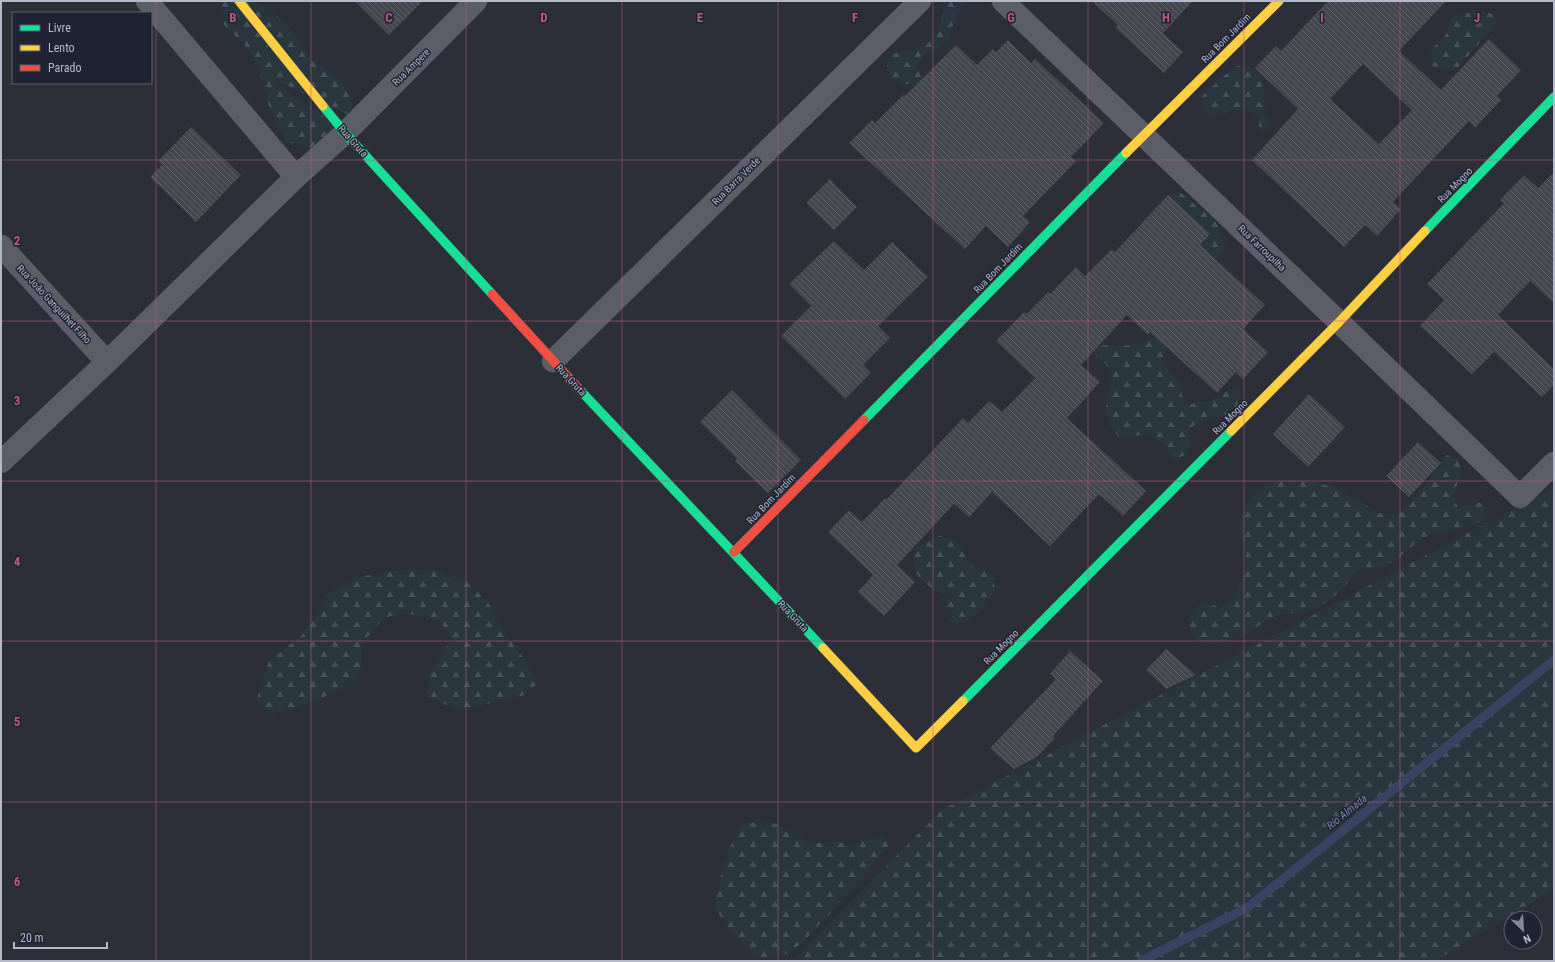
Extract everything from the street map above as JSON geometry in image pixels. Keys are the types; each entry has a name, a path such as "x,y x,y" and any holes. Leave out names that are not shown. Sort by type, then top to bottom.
{"street":[{"path":"146,1 296,177"},
{"name":"Rua Gruta","path":"239,1 345,133 554,361 916,748"},
{"name":"Rua Ampere","path":"1,462 107,362 296,177 345,133 476,1"},
{"name":"Rua Barra Verde","path":"554,361 920,1"},
{"name":"Rua Farroupilha","path":"1003,1 1520,497 1554,463"},
{"name":"Rua Bom Jardim","path":"734,552 1144,135 1279,1"},
{"name":"Rua Mogno","path":"916,748 1339,322 1554,97"},
{"name":"Rua João Ganguilhet Filho","path":"1,246 107,362"}],"green space":[{"path":"221,1 256,1 283,20 299,39 311,60 337,77 348,92 353,109 348,115 269,77 342,129 314,149 287,142 275,122 258,68 250,51 224,25"},
{"path":"944,1 966,1 953,25 949,40 939,49 925,54 916,67 925,80 916,90 910,84 901,84 890,78 887,66 889,56 898,52 922,46 934,38 938,32 942,18"},
{"path":"1483,11 1492,14 1497,23 1459,66 1454,70 1432,66 1431,49 1444,38 1454,15"},
{"path":"1246,65 1254,69 1262,80 1266,115 1271,130 1269,132 1260,133 1258,118 1250,111 1243,110 1210,116 1203,109 1202,96 1227,73 1238,66"},
{"path":"1180,192 1199,208 1212,216 1219,228 1225,244 1224,253 1213,264 1167,198 1170,194"},
{"path":"1167,326 1168,341 1162,360 1170,372 1180,381 1183,403 1193,404 1208,401 1220,396 1230,388 1240,388 1238,404 1234,409 1229,413 1200,422 1189,429 1190,444 1187,454 1174,460 1170,456 1164,444 1158,439 1147,435 1125,437 1118,436 1112,428 1106,411 1106,402 1111,375 1109,369 1096,356 1094,349 1099,345 1123,346 1144,343"},
{"path":"1447,455 1458,459 1462,472 1457,484 1454,498 1458,508 1478,502 1483,504 1485,520 1466,528 1432,534 1421,539 1393,562 1379,568 1358,570 1348,583 1324,604 1317,608 1309,611 1279,615 1229,641 1202,642 1195,638 1188,620 1197,608 1208,604 1218,607 1230,601 1238,590 1246,571 1246,550 1241,535 1240,520 1249,499 1268,483 1283,479 1314,481 1339,490 1379,513 1398,514 1424,487 1430,479 1434,469"},
{"path":"1554,488 1554,889 1519,910 1503,910 1503,920 1435,961 792,961 942,810"},
{"path":"939,536 955,539 971,566 983,569 994,578 994,591 989,601 981,610 963,622 954,623 948,619 945,610 946,595 924,582 915,571 913,564 913,556 916,547"},
{"path":"410,569 437,571 465,580 488,602 507,636 531,668 538,683 525,695 473,707 457,709 427,697 430,672 452,639 440,621 410,614 390,616 379,623 362,644 361,670 352,685 300,706 272,714 256,701 269,661 301,636 315,617 329,592 357,577"},
{"path":"769,821 793,831 811,844 832,841 854,845 866,839 883,836 889,846 875,861 868,873 801,944 786,954 767,958 756,957 725,925 715,907 721,874 727,854 743,823"}],"building":[{"path":"355,1 423,1 389,35"},
{"path":"1092,1 1193,1 1163,33 1183,52 1164,73 1115,27 1118,25"},
{"path":"1328,1 1446,1 1399,51 1441,90 1489,39 1521,70 1497,96 1501,100 1475,128 1469,121 1393,202 1401,209 1377,236 1365,225 1344,247 1252,160 1298,109 1255,68 1276,46 1281,51","holes":["1363,64 1412,110 1379,144 1330,99"]},
{"path":"1008,40 1031,63 1035,59 1104,123 1071,157 1076,161 1023,216 1030,222 1008,247 986,226 965,249 849,143 872,120 875,123 904,94 905,96 956,45 977,65 993,49 996,52"},
{"path":"191,127 241,175 196,222 150,177 162,165 158,161"},
{"path":"1554,172 1554,303 1530,281 1498,315 1554,369 1554,385 1542,397 1494,352 1472,374 1420,326 1444,300 1427,284 1504,203 1500,200 1524,175 1538,188"},
{"path":"830,179 857,207 834,230 806,203"},
{"path":"1168,195 1210,234 1200,245 1265,305 1243,329 1268,352 1243,379 1236,372 1217,393 1150,332 1148,335 1127,315 1081,365 1100,382 1067,418 1146,491 1123,516 1099,494 1050,546 992,492 969,517 954,504 897,565 915,582 884,616 858,592 873,575 828,532 849,510 862,522 885,498 887,499 963,418 968,423 989,401 1002,412 1035,378 996,341 1024,312 1027,314 1048,292 1050,294 1076,267 1085,276 1112,249 1115,252"},
{"path":"834,241 864,270 892,242 928,277 878,326 890,338 863,365 871,373 845,399 781,336 811,306 789,284"},
{"path":"732,390 801,460 768,493 735,461 737,459 700,422"},
{"path":"1309,394 1345,427 1308,467 1273,434"},
{"path":"1418,442 1441,463 1409,497 1386,476"},
{"path":"1166,649 1196,675 1166,689 1146,670"},
{"path":"1070,651 1103,681 1053,736 1055,738 1037,757 1014,769 990,748 1056,679 1050,674"}],"waterway":[{"name":"Río Almada","path":"1141,961 1247,908 1554,660"}],"traffic: fast":[{"path":"1425,231 1554,97"},
{"path":"323,106 345,133 492,294"},
{"path":"864,420 1126,153"},
{"path":"579,389 823,648"},
{"path":"963,701 1231,431"}],"traffic: slow":[{"path":"239,1 323,106"},
{"path":"1126,153 1279,1"},
{"path":"1231,431 1339,322 1425,231"},
{"path":"823,648 916,748 963,701"}],"traffic: jam":[{"path":"492,294 579,389"},
{"path":"734,552 864,420"}]}
